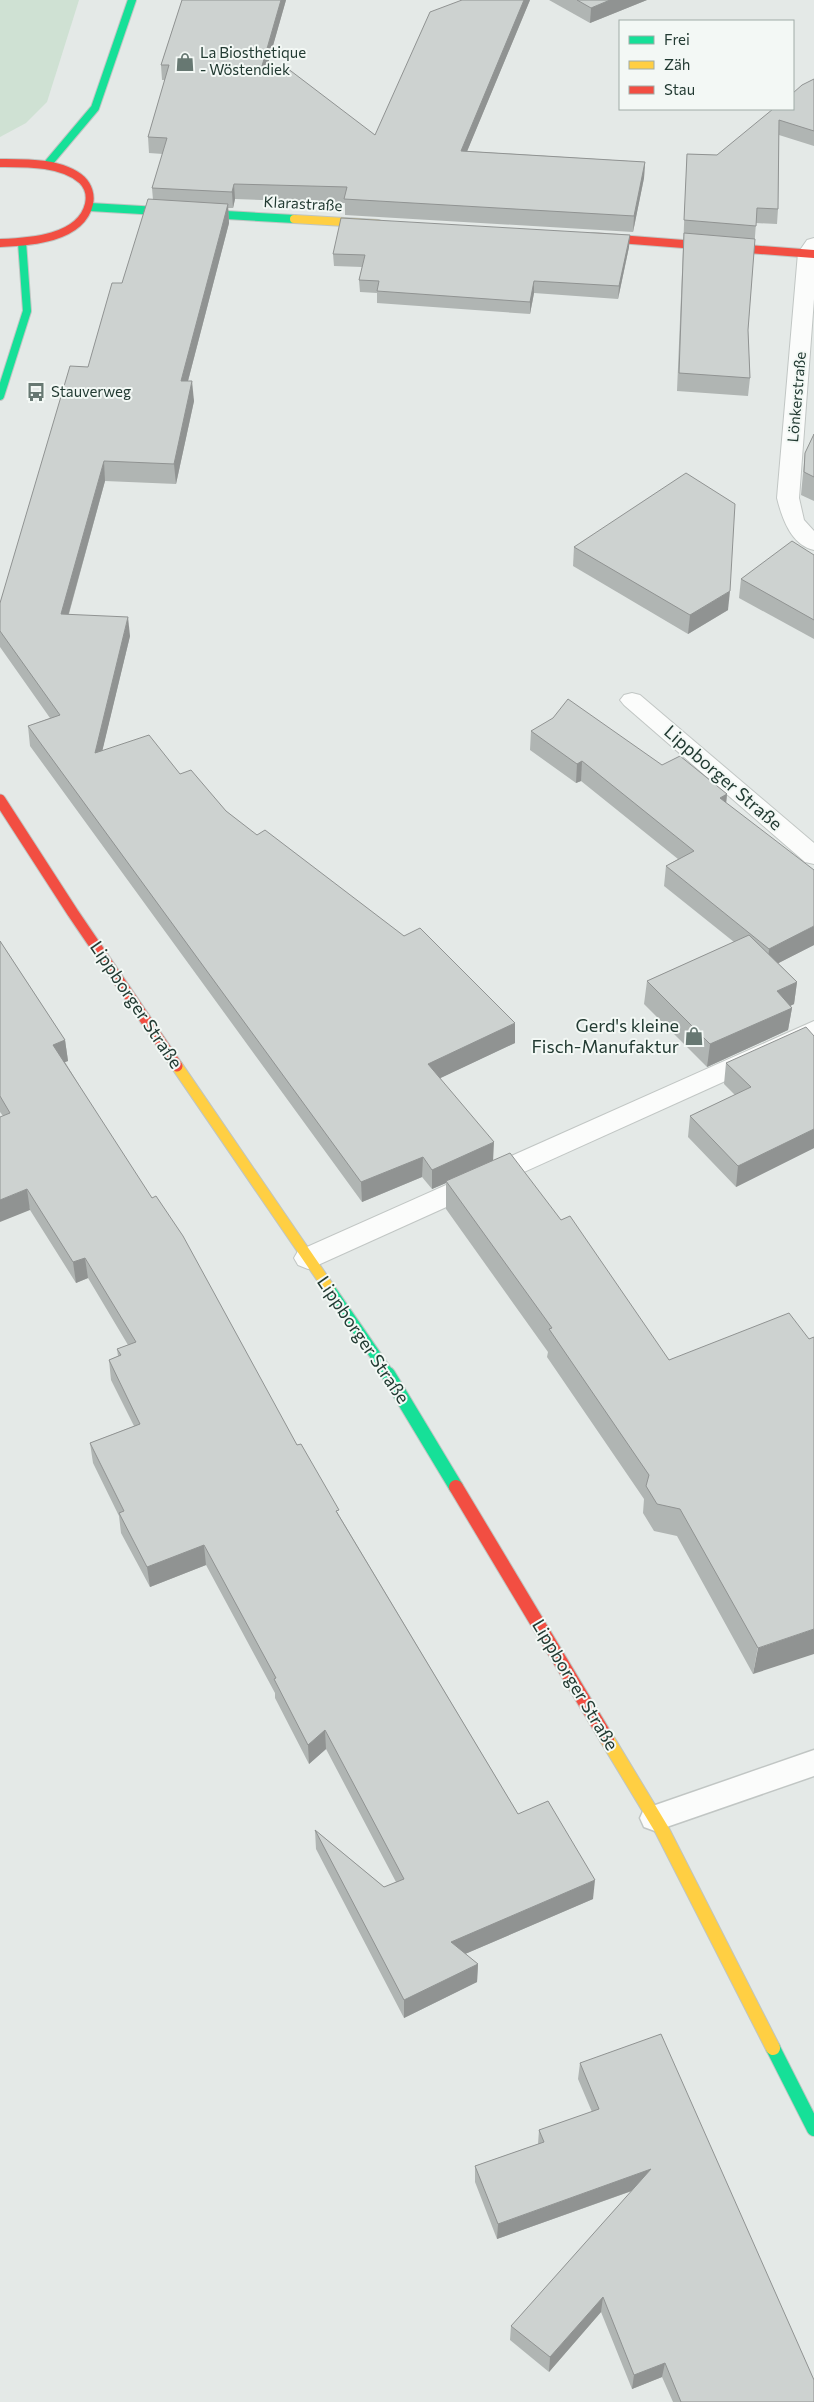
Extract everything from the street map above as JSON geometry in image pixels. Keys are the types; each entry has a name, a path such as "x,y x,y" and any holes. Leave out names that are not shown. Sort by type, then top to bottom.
{"main road":[{"path":"47,165 95,108 132,0"},
{"path":"0,163 28,162 64,170 78,177 91,196 90,206 77,222 66,229 38,239 0,243"},
{"name":"Klarastraße","path":"90,206 387,224"},
{"path":"585,236 812,250"},
{"path":"0,396 27,311 22,242"},
{"name":"Lippborger Straße","path":"0,800 73,913 308,1258 376,1354 655,1818 814,2129"}],"street":[{"name":"Lönkerstraße","path":"812,250 788,498 794,522 814,544"},
{"name":"Lippborger Straße","path":"632,700 814,856"},
{"name":"Lippborger Straße","path":"308,1258 814,1030"}],"lane":[{"path":"655,1818 814,1763"}],"green space":[{"path":"0,0 79,0 47,102 26,123 0,137"}],"building":[{"path":"182,0 281,0 262,66 287,68 375,135 430,12 462,0 524,0 461,151 645,162 634,216 344,199 347,187 234,184 232,192 152,188 167,138 148,137 169,65 161,65"},
{"path":"577,0 610,0 591,8"},
{"path":"814,79 814,131 779,120 778,209 757,208 756,226 684,220 687,154 717,155 772,110 794,110 794,92 802,85"},
{"path":"148,199 228,204 181,381 192,381 174,464 104,461 61,614 128,617 95,753 149,735 180,774 191,770 226,811 257,835 265,830 404,936 420,928 515,1023 428,1064 494,1142 432,1170 423,1157 361,1182 28,726 60,715 0,631 0,603 70,366 88,367 112,283 122,283"},
{"path":"341,218 630,235 619,286 534,281 530,302 377,291 379,281 359,280 365,255 333,254"},
{"path":"684,233 755,239 748,330 750,378 679,373"},
{"path":"814,434 814,477 804,472 805,453"},
{"path":"686,473 735,504 730,591 690,615 574,547"},
{"path":"792,541 814,555 814,620 741,579"},
{"path":"568,699 662,765 680,756 727,794 720,798 814,870 814,926 769,949 666,866 694,851 582,761 577,764 531,731 553,718"},
{"path":"749,935 797,982 777,991 792,1008 710,1044 647,981"},
{"path":"0,941 65,1040 53,1045 152,1198 156,1196 183,1236 297,1445 301,1444 339,1510 336,1511 518,1814 548,1801 595,1880 451,1942 478,1964 404,2000 315,1830 384,1887 404,1879 325,1730 308,1745 274,1679 276,1678 204,1545 147,1567 119,1513 124,1511 90,1443 140,1424 109,1360 121,1355 117,1349 136,1342 85,1258 73,1262 27,1189 0,1200 0,1117 10,1113 0,1096"},
{"path":"806,1027 814,1036 814,1129 738,1166 690,1116 751,1087 726,1063"},
{"path":"510,1153 561,1220 570,1216 669,1360 789,1313 809,1339 814,1337 814,1629 758,1648 680,1509 657,1504 646,1486 649,1475 549,1329 552,1328 446,1181"},
{"path":"661,2034 814,2380 814,2402 681,2402 665,2363 634,2375 603,2297 550,2357 511,2326 651,2169 498,2224 475,2166 544,2142 539,2130 599,2109 580,2063"}],"traffic: fast":[{"path":"47,165 95,108 132,0"},
{"path":"90,207 294,219"},
{"path":"0,396 27,311 22,242"},
{"path":"329,1288 376,1354 456,1487"},
{"path":"773,2048 814,2129"}],"traffic: slow":[{"path":"294,219 378,224"},
{"path":"177,1066 329,1288"},
{"path":"607,1739 662,1830 773,2048"}],"traffic: jam":[{"path":"0,163 40,165 70,173 81,179 89,188 90,200 83,217 66,230 38,239 0,243"},
{"path":"593,237 814,254"},
{"path":"0,800 73,913 177,1066"},
{"path":"456,1487 607,1739"}],"place":[{"name":"La Biosthetique - Wöstendiek","path":"185,62"},
{"name":"Stauverweg","path":"36,392"},
{"name":"Gerd's kleine Fisch-Manufaktur","path":"694,1036"}]}
